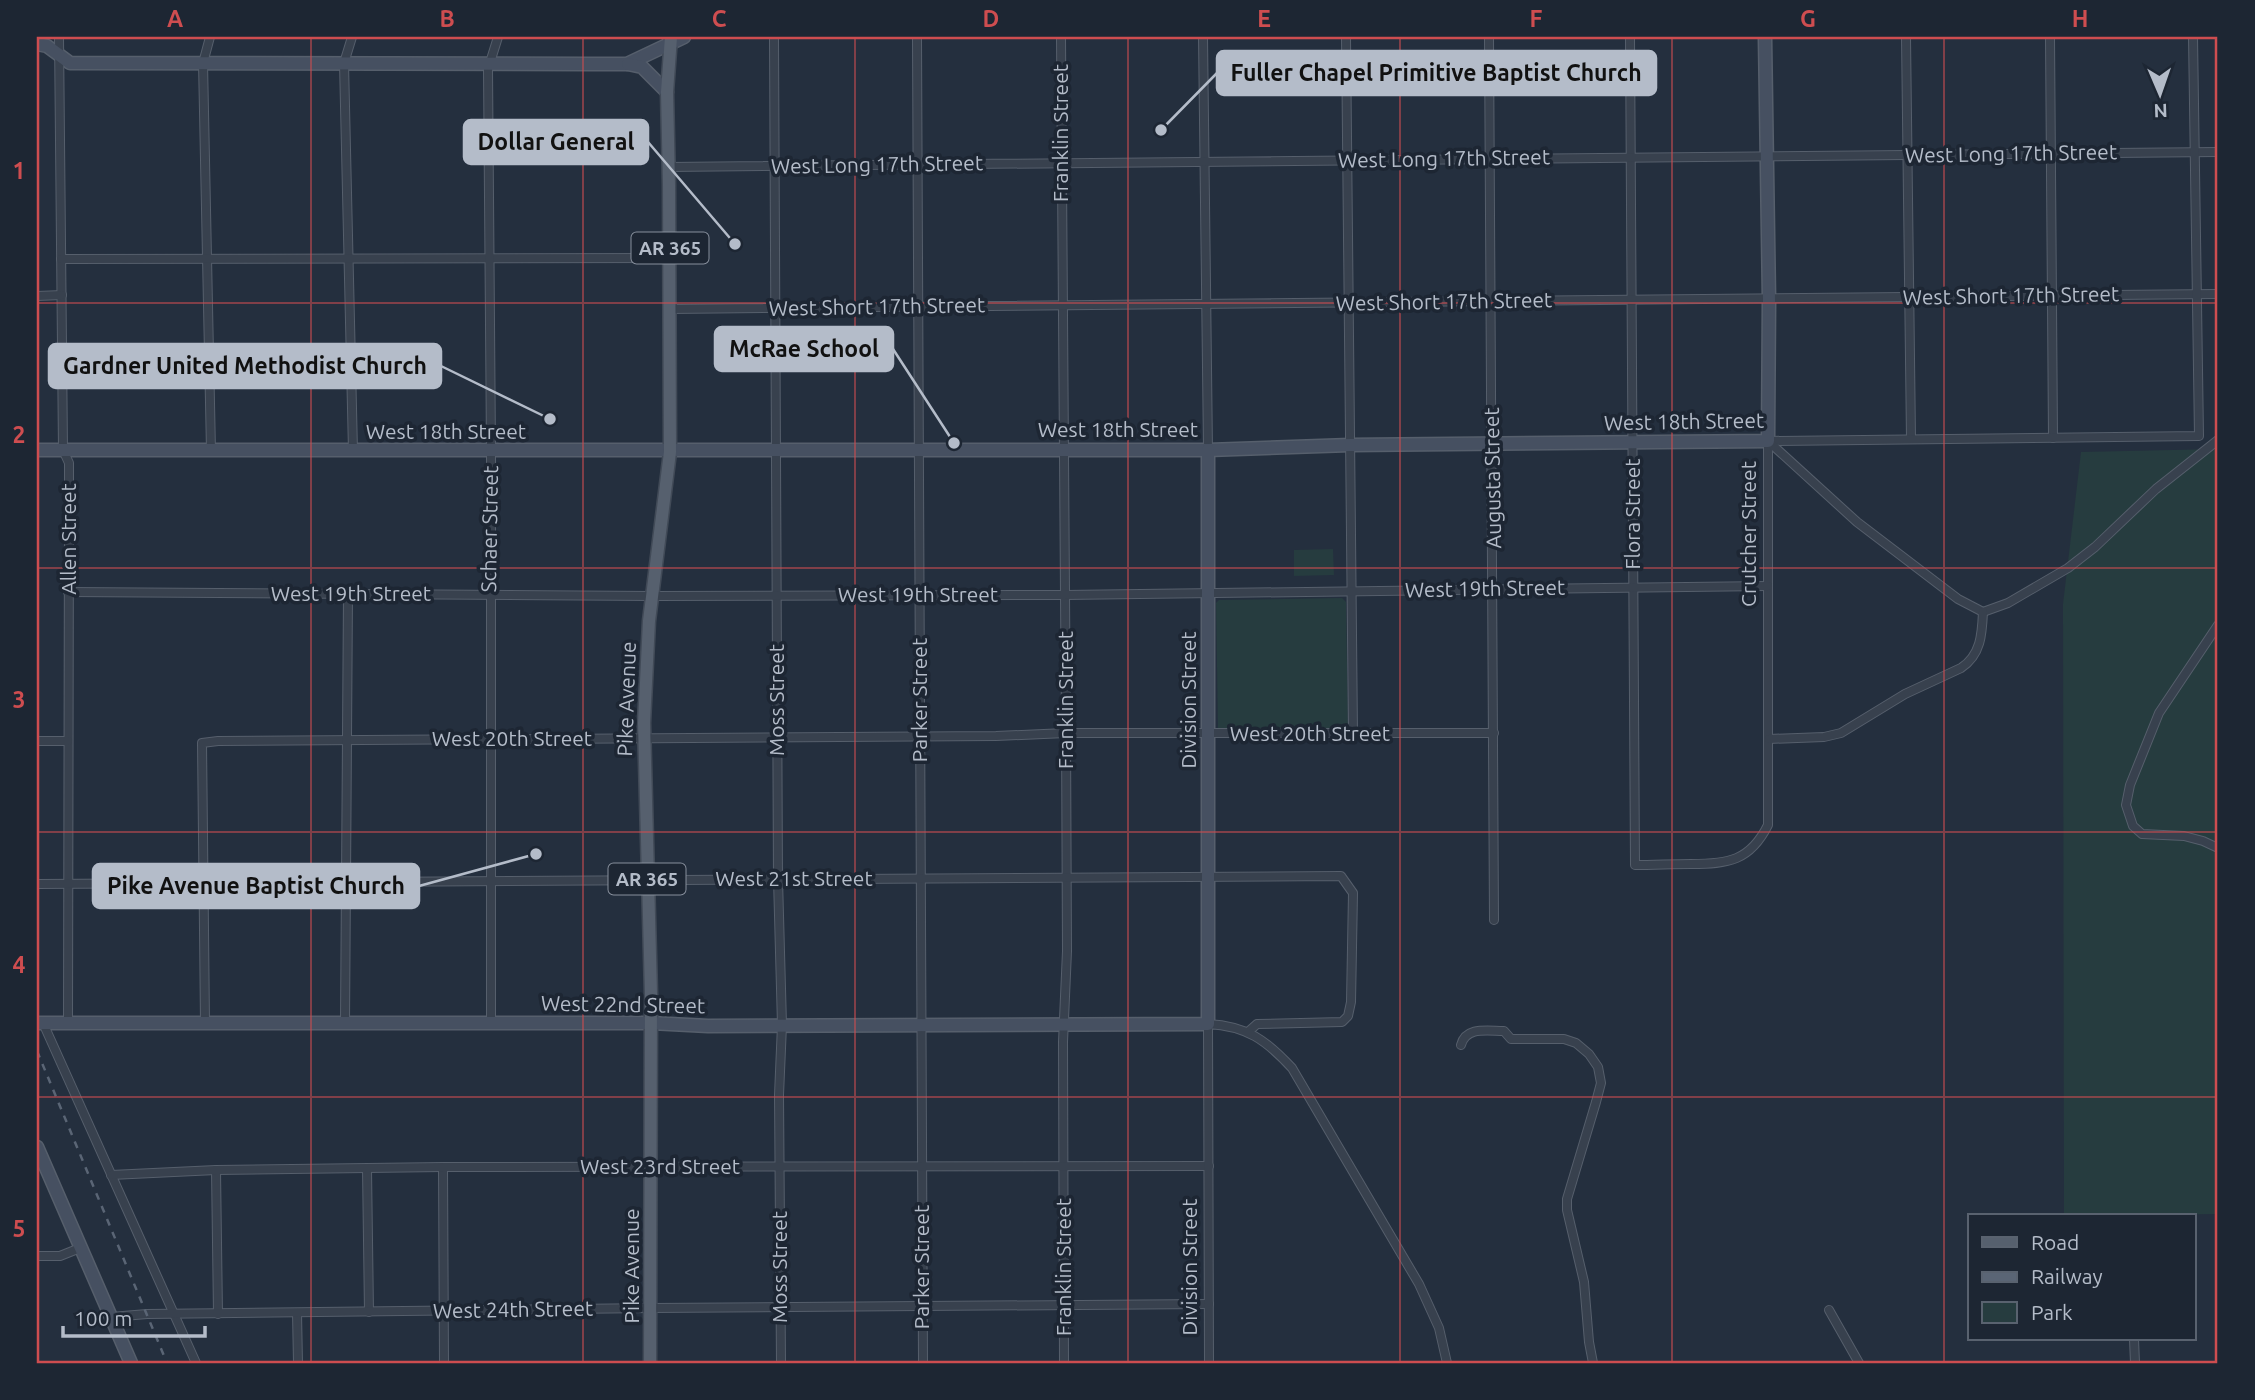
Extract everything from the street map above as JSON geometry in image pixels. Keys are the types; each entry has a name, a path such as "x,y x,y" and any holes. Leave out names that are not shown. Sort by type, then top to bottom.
{"main road":[{"name":"Pike Avenue","path":"650,1363 651,1023 644,738 645,673 652,596 670,452 667,92 670,40"}],"street":[{"name":"Allen Street","path":"59,37 63,450 69,463 68,1023"},
{"name":"Allen Street","path":"59,56 65,37"},
{"path":"210,37 202,63 211,450"},
{"path":"352,37 344,63 354,451"},
{"name":"Schaer Street","path":"491,1023 489,64 498,37"},
{"path":"627,64 670,40 684,37"},
{"name":"Moss Street","path":"774,37 778,879 782,1025 781,1363"},
{"name":"Parker Street","path":"917,37 923,1363"},
{"name":"Franklin Street","path":"1061,37 1066,450 1064,1363"},
{"name":"Division Street","path":"1203,37 1209,592 1209,1363"},
{"path":"1346,37 1353,734"},
{"name":"Augusta Street","path":"1489,37 1494,920"},
{"name":"Flora Street","path":"1630,37 1635,865 1721,864 1737,859 1751,850 1762,838 1770,821"},
{"name":"Crutcher Street","path":"1765,37 1769,300 1770,821"},
{"path":"1906,37 1910,439"},
{"path":"2050,37 2053,438"},
{"path":"2193,37 2196,295"},
{"path":"37,44 47,46 71,63 627,64 642,67 667,92"},
{"name":"West Long 17th Street","path":"669,167 2218,152"},
{"path":"61,259 670,258"},
{"name":"West Short 17th Street","path":"670,309 2218,294"},
{"path":"37,296 62,295"},
{"name":"West 18th Street","path":"37,450 1208,450 1350,445 2199,436 2196,295"},
{"path":"1768,440 1857,522 1958,599 1983,612 2008,603 2068,568 2095,547 2155,489 2218,440"},
{"name":"West 19th Street","path":"68,592 652,596 1065,595 1768,586"},
{"path":"345,1023 348,594"},
{"path":"1769,739 1824,737 1841,733 1905,694 1961,668 1969,663 1981,640 1983,612"},
{"path":"2218,625 2159,713 2130,785 2126,805 2133,826 2142,834 2184,836 2218,848"},
{"name":"West 20th Street","path":"203,883 202,743 218,741 920,737 1066,733 1494,733"},
{"path":"37,741 68,741"},
{"name":"West 21st Street","path":"37,884 1341,876 1353,893 1354,909 1348,1016 1342,1022 1257,1024 1248,1032"},
{"path":"203,883 205,1023"},
{"path":"40,1023 196,1363"},
{"name":"West 22nd Street","path":"40,1023 651,1023 708,1026 1208,1024"},
{"path":"1208,1024 1225,1025 1248,1032 1273,1048 1292,1068 1419,1284 1439,1328 1447,1363"},
{"path":"1461,1045 1463,1037 1470,1032 1504,1031 1511,1039 1564,1039 1583,1048 1598,1067 1601,1083 1567,1199 1567,1210 1584,1282 1593,1363"},
{"path":"37,1147 131,1363"},
{"name":"West 23rd Street","path":"111,1175 216,1170 443,1167 1209,1166"},
{"path":"443,1167 444,1363"},
{"path":"367,1169 369,1312"},
{"path":"216,1170 218,1314"},
{"path":"37,1256 60,1256 80,1248"},
{"name":"West 24th Street","path":"111,1317 652,1308 1209,1304"},
{"path":"1829,1310 1859,1363"},
{"path":"297,1313 298,1363"},
{"path":"2134,1340 2135,1363"}],"green space":[{"path":"2218,449 2218,1214 2064,1214 2063,604 2081,452"},
{"path":"1333,549 1334,575 1294,576 1294,550"},
{"path":"1342,598 1346,602 1348,725 1344,729 1218,728 1216,603 1219,600"}],"railway":[{"path":"37,1051 167,1363"}],"place":[{"name":"Fuller Chapel Primitive Baptist Church","path":"1161,130"},
{"name":"Dollar General","path":"735,244"},
{"name":"Gardner United Methodist Church","path":"550,419"},
{"name":"McRae School","path":"954,443"},
{"name":"Pike Avenue Baptist Church","path":"536,854"}]}
